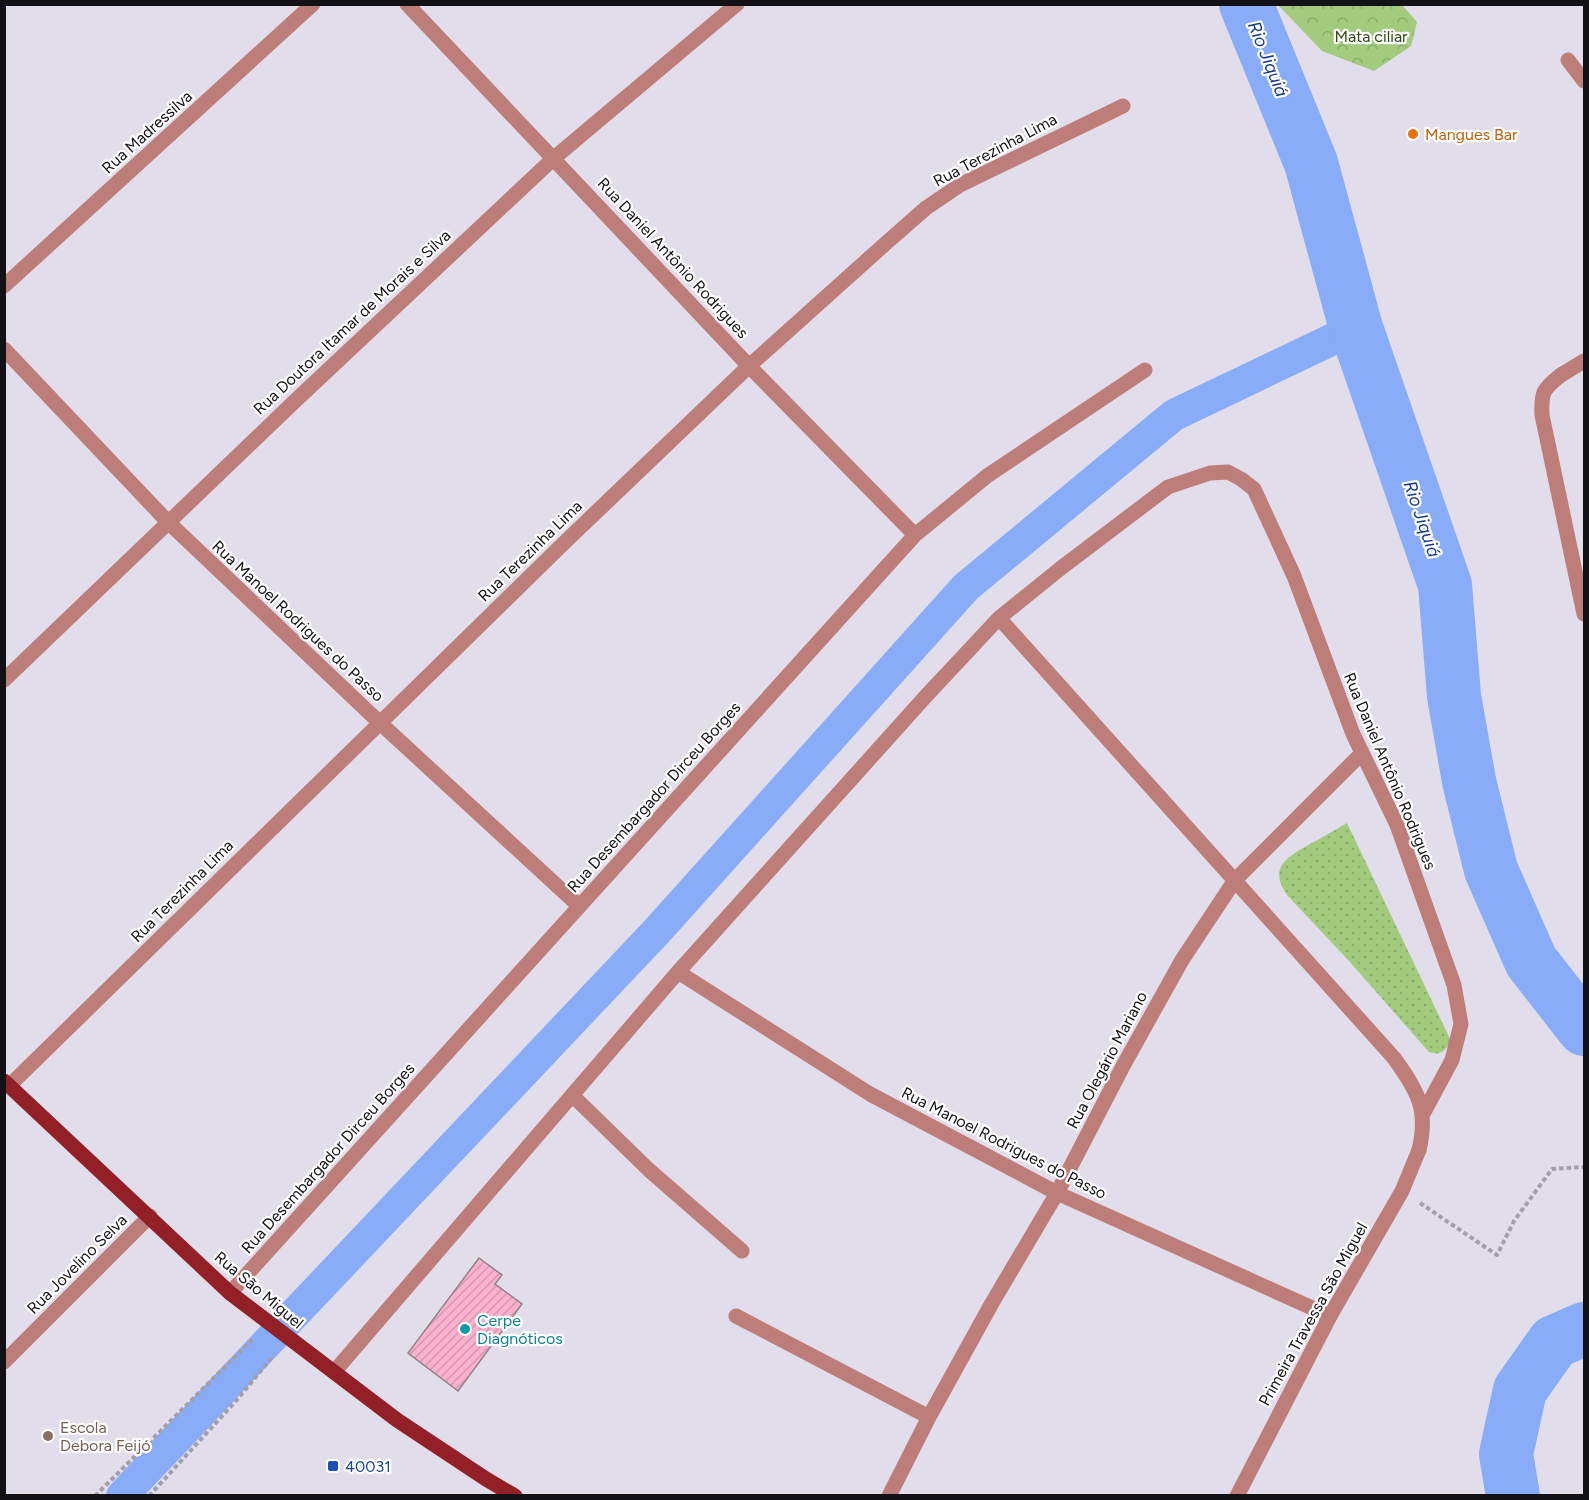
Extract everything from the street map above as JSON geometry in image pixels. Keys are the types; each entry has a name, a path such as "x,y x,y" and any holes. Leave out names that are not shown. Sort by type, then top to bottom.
{"main road":[{"name":"Rua São Miguel","path":"7,1084 230,1293 397,1420 515,1496"}],"street":[{"name":"Rua Madressilva","path":"4,286 313,4"},
{"name":"Rua Daniel Antônio Rodrigues","path":"407,4 749,366 915,535"},
{"name":"Rua Doutora Itamar de Morais e Silva","path":"4,680 554,158 737,4"},
{"path":"1568,60 1584,81"},
{"name":"Rua Terezinha Lima","path":"7,1084 749,366 926,208 960,185 1123,106"},
{"name":"Rua Manoel Rodrigues do Passo","path":"4,349 168,522 379,722 579,906"},
{"path":"1584,361 1561,375 1542,394 1542,415 1584,614"},
{"name":"Rua Desembargador Dirceu Borges","path":"230,1293 915,535 987,476 1145,370"},
{"name":"Rua Daniel Antônio Rodrigues","path":"1419,1150 1424,1130 1423,1114 1409,1078 1394,1058 999,618 1168,487 1210,473 1228,472 1254,489 1294,576 1349,724 1397,825 1441,944 1454,985 1461,1024 1452,1060 1423,1114"},
{"path":"334,1372 678,972 999,618"},
{"name":"Rua Olegário Mariano","path":"889,1496 929,1417 992,1303 1057,1193 1123,1066 1182,960 1235,880 1362,753"},
{"name":"Rua Manoel Rodrigues do Passo","path":"678,972 870,1094 1057,1193 1330,1316"},
{"path":"572,1095 650,1170 742,1251"},
{"name":"Primeira Travessa São Miguel","path":"1237,1496 1330,1316 1402,1191 1419,1150"},
{"name":"Rua Jovelino Selva","path":"4,1362 150,1216"},
{"path":"736,1316 929,1417"}],"path":[{"path":"1402,1191 1497,1254 1514,1221 1551,1169 1584,1167"},
{"path":"95,1496 243,1351 277,1329"},
{"path":"148,1496 235,1402 277,1329"}],"green space":[{"name":"Mata ciliar","path":"1278,5 1402,5 1417,22 1411,46 1374,71 1322,51"},
{"path":"1347,823 1451,1041 1440,1053 1429,1052 1288,896 1282,886 1279,878 1280,871 1287,859"}],"building":[{"name":"Cerpe Diagnóticos","path":"479,1258 502,1275 495,1284 522,1304 458,1391 408,1353"}],"waterway":[{"name":"Rio Jiquiá","path":"1246,4 1311,163 1356,328 1445,585 1454,696 1469,781 1491,870 1531,961 1584,1029"},
{"path":"122,1496 657,931 966,587 1174,415 1356,328"},
{"name":"Rio Jiquiá","path":"1513,1496 1506,1454 1520,1390 1554,1342 1584,1329"}],"place":[{"name":"Mangues Bar","path":"1413,134"},
{"name":"Cerpe Diagnóticos","path":"465,1329"},
{"name":"Escola Debora Feijó","path":"48,1436"},
{"name":"40031","path":"333,1466"}]}
